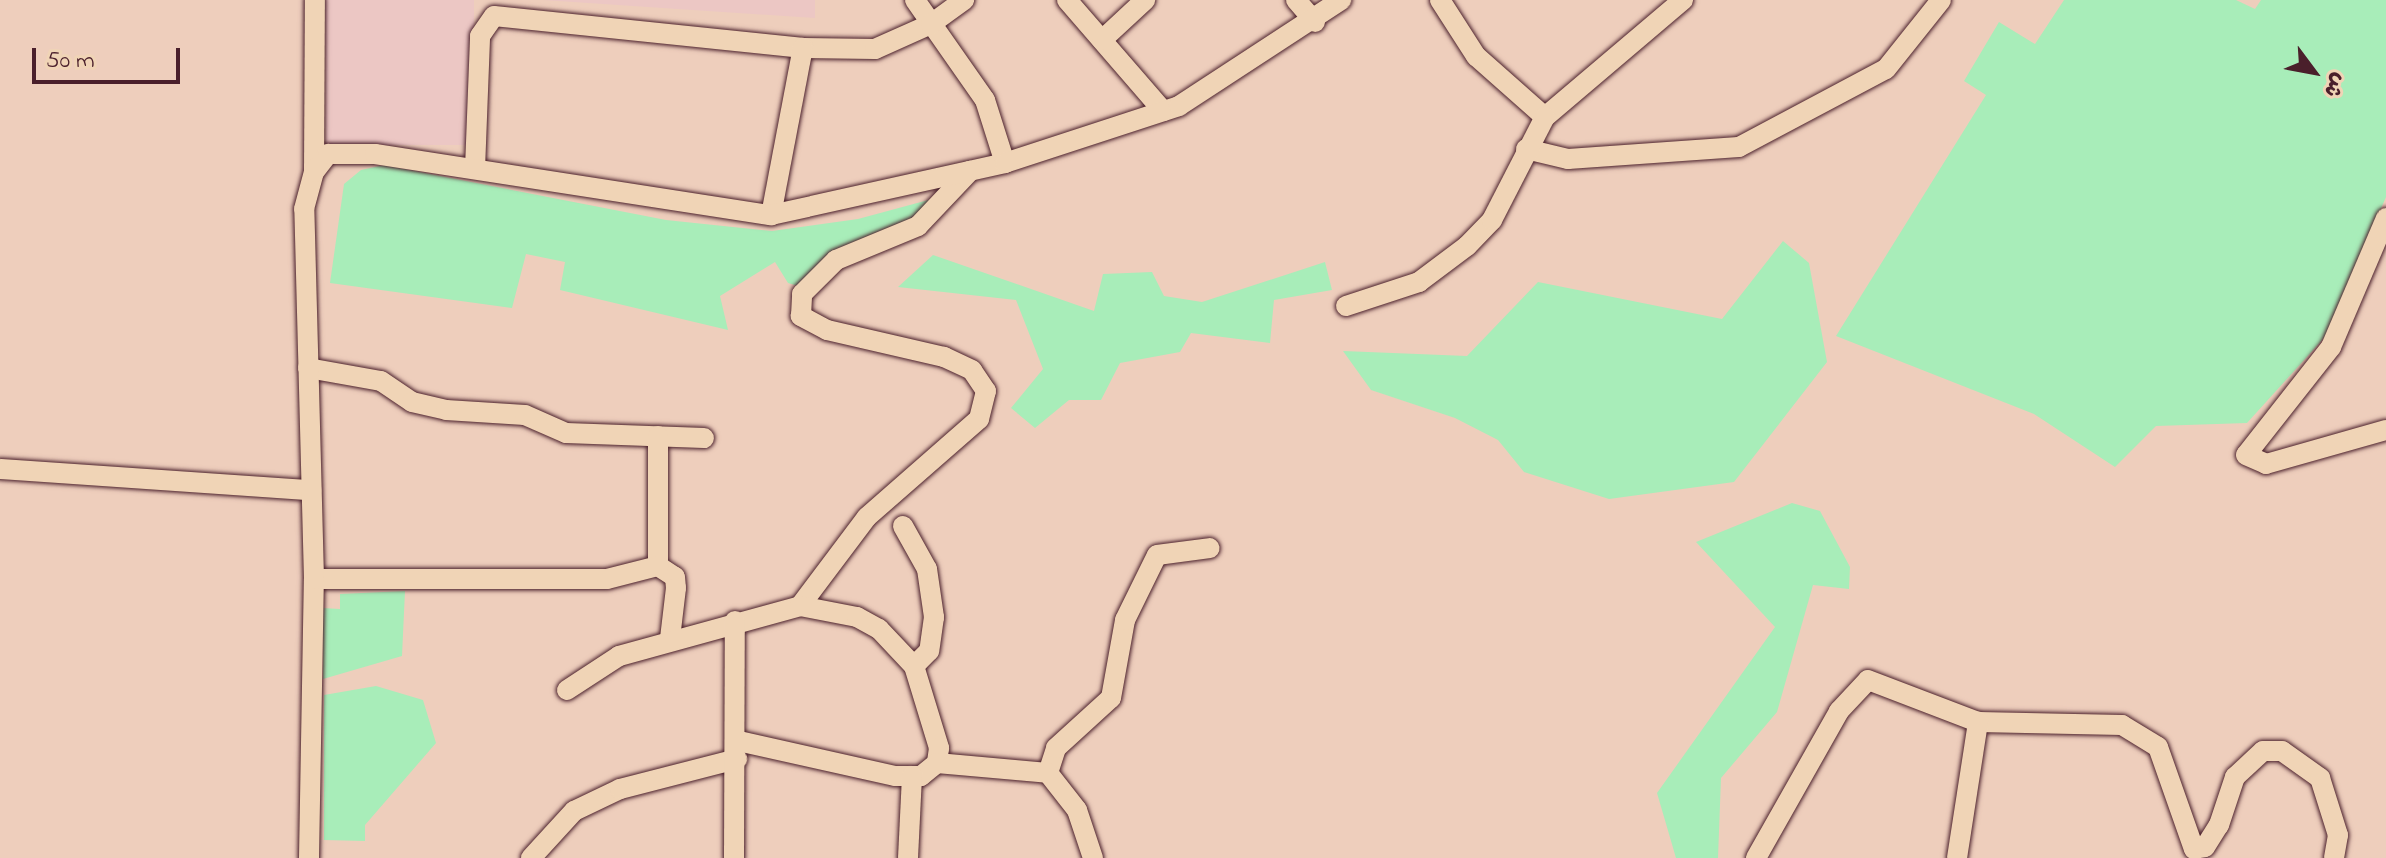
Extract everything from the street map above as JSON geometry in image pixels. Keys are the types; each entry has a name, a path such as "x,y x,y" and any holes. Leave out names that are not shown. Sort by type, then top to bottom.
{"street":[{"path":"309,858 314,579 304,209 314,172 315,0"},
{"path":"915,0 985,100 1005,163"},
{"path":"475,169 480,36 486,22 499,14 803,48 875,49 931,24 964,0"},
{"path":"1067,0 1163,111"},
{"path":"1102,40 1145,0"},
{"path":"1296,0 1315,22"},
{"path":"314,172 328,154 375,154 771,215 1005,163 1163,111 1315,22 1341,0"},
{"path":"1440,0 1476,56 1545,117"},
{"path":"1346,306 1419,282 1467,246 1492,220 1545,117 1683,0"},
{"path":"1526,149 1568,159 1739,147 1886,69 1941,0"},
{"path":"771,215 803,48"},
{"path":"800,606 867,517 979,419 986,391 972,370 944,357 827,330 801,316 802,294 836,260 918,226 970,171"},
{"path":"2386,218 2331,347 2246,455 2266,464 2386,430"},
{"path":"308,368 381,381 412,402 446,410 525,415 566,433 704,438"},
{"path":"658,436 658,566"},
{"path":"0,469 311,490"},
{"path":"903,526 927,569 934,617 929,651 914,666"},
{"path":"1048,773 1056,748 1111,698 1125,620 1157,555 1210,548"},
{"path":"314,579 607,579 658,566 675,577 670,638"},
{"path":"567,690 619,656 670,638 800,606 868,623 914,666 939,748 937,763"},
{"path":"734,858 738,750 735,621"},
{"path":"1756,858 1839,711 1868,680 1978,722 2122,725 2158,747 2193,853 2205,847 2219,825 2235,777 2263,751 2282,751 2320,778 2338,835 2334,858"},
{"path":"1957,858 1978,722"},
{"path":"531,858 574,811 620,789 738,750 912,776 937,763 1048,773 1077,810 1093,858"},
{"path":"908,858 912,776"}],"shaded area":[{"path":"326,0 474,0 474,145 326,145"},
{"path":"543,0 815,0 815,18"}],"green space":[{"path":"2064,0 2236,0 2255,9 2261,0 2386,0 2386,197 2325,337 2247,423 2156,426 2115,467 2034,414 1836,336 1986,95 1964,81 1999,22 2035,44"},
{"path":"384,165 666,220 772,231 858,219 932,199 910,220 829,256 798,286 788,283 775,262 720,296 728,330 560,290 565,262 526,254 512,308 330,283 344,184 361,170"},
{"path":"1783,241 1809,263 1827,362 1734,482 1609,499 1524,472 1498,440 1455,418 1371,390 1343,351 1467,356 1538,282 1722,319"},
{"path":"933,255 1094,311 1103,274 1152,272 1164,296 1202,302 1325,262 1332,290 1274,300 1270,343 1191,333 1180,352 1120,363 1101,400 1069,400 1035,428 1011,408 1043,369 1016,300 898,287"},
{"path":"1792,503 1820,511 1850,567 1849,589 1813,585 1777,712 1721,778 1718,858 1676,858 1657,793 1775,627 1696,542"},
{"path":"405,591 402,656 323,679 322,608 340,609 340,594"},
{"path":"376,686 423,700 436,743 365,825 365,841 324,840 324,695"}]}
